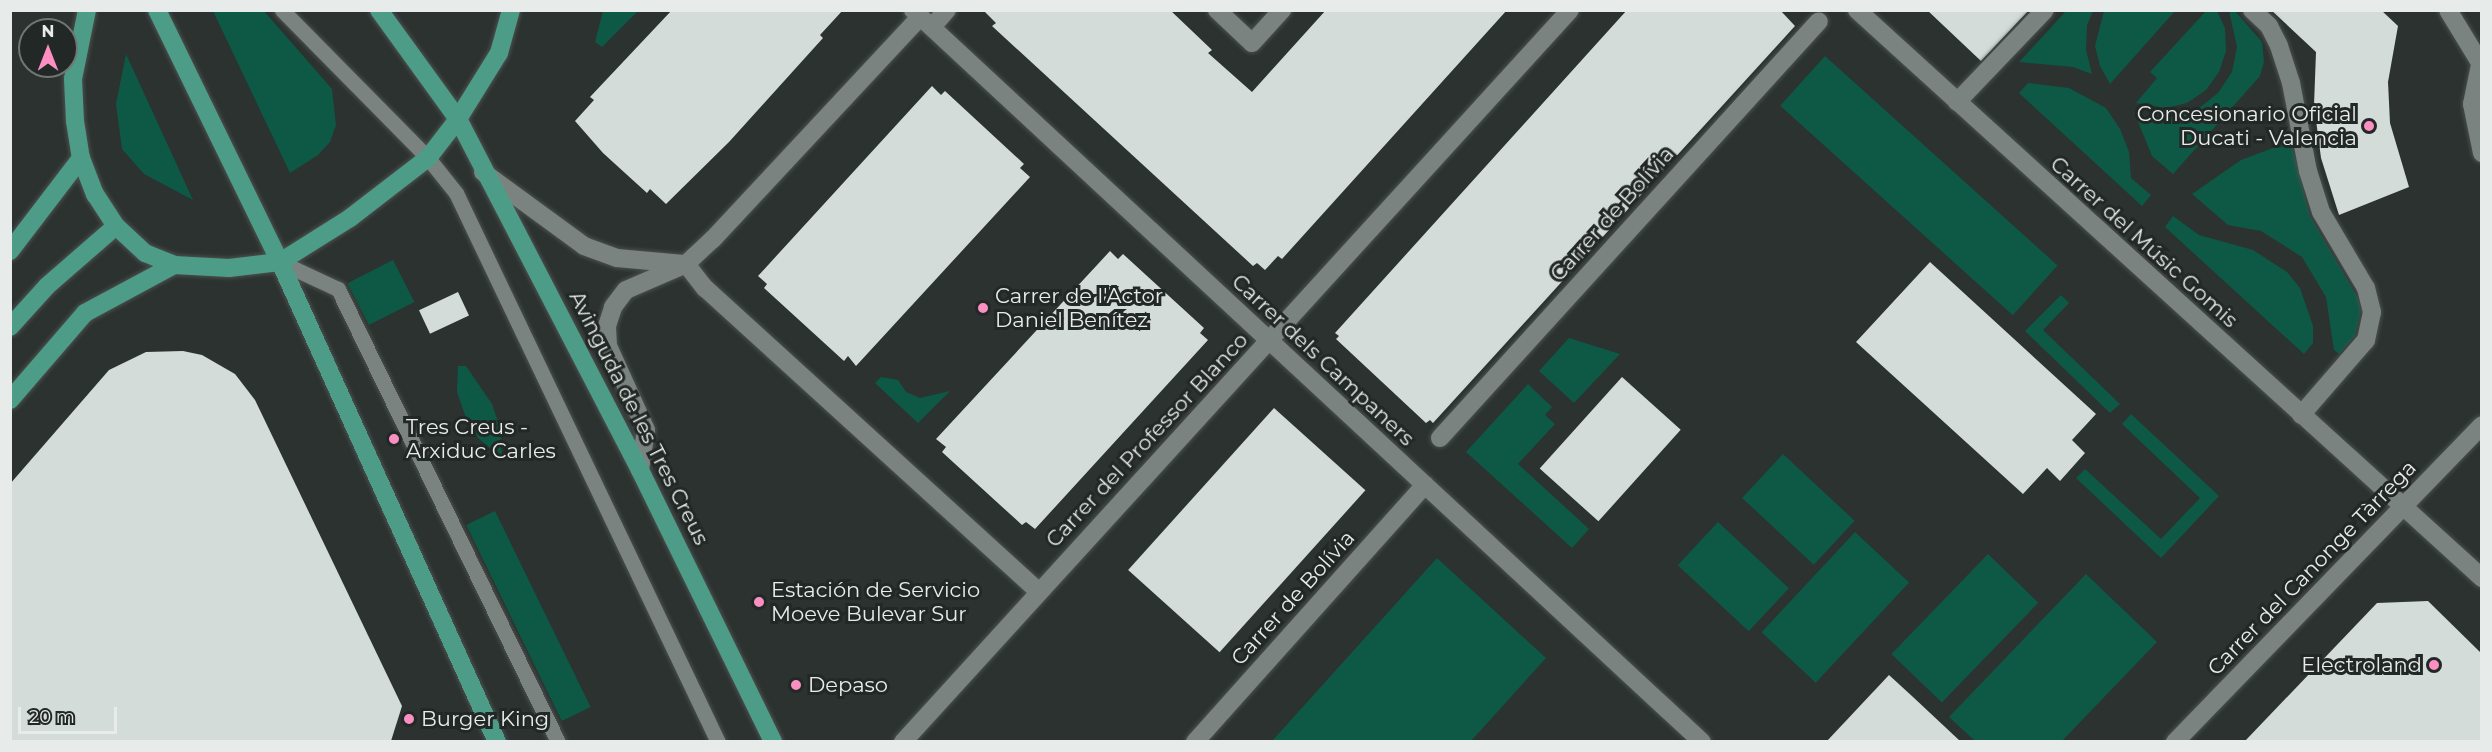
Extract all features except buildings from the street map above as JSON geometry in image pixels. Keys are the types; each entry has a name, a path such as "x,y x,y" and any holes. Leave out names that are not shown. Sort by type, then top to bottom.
{"main road":[{"path":"87,10 73,79 81,158 94,194 116,226 145,253 174,265 229,268 280,262 350,218 428,158 458,119 499,54 511,10"},
{"path":"157,10 280,262 497,741"},
{"name":"Avinguda de les Tres Creus","path":"379,10 458,119 483,172 558,306 773,741"},
{"path":"10,251 81,158"},
{"path":"10,327 47,286 116,226"},
{"path":"10,400 85,313 174,265"}],"street":[{"path":"640,470 646,430 608,346 607,326 613,307 626,290 686,264 922,18 947,10"},
{"path":"1217,10 1252,43 1282,10"},
{"name":"Carrer del Professor Blanco","path":"903,741 1038,591 1270,342 1570,10"},
{"path":"1957,102 2045,10"},
{"path":"2252,10 2269,26 2279,46 2291,82 2308,171 2321,212 2366,288 2373,312 2366,340 2301,415"},
{"path":"2448,10 2480,58 2472,104 2481,153"},
{"name":"Carrer del Músic Gomis","path":"1858,11 2481,578"},
{"name":"Carrer dels Campaners","path":"922,18 1702,741"},
{"name":"Carrer de Bolívia","path":"1440,438 1819,21"},
{"path":"483,172 584,246 617,258 686,264 705,288 1038,591"},
{"name":"Carrer del Canonge Tàrrega","path":"2175,741 2400,506 2481,425"},
{"name":"Carrer de Bolívia","path":"1195,741 1425,485"}],"lane":[{"path":"282,10 311,45 428,158 456,193 477,231 718,741"},
{"path":"280,262 338,289 558,741"}],"green space":[{"path":"213,11 264,11 332,89 336,125 330,142 318,155 290,173"},
{"path":"603,11 638,11 602,47 595,42"},
{"path":"2066,11 2093,11 2087,25 2086,50 2092,74 2073,67 2019,62"},
{"path":"2104,11 2175,11 2110,84 2100,66 2095,46"},
{"path":"2206,11 2217,11 2225,28 2226,51 2219,72 2206,90 2187,103 2166,108 2136,103 2157,78 2150,72"},
{"path":"2229,11 2235,11 2262,42 2264,62 2260,76 2173,174 2152,156 2134,112 2150,118 2175,117 2198,109 2218,93 2232,72 2237,47"},
{"path":"126,54 193,200 144,174 122,149 116,104"},
{"path":"1825,56 2058,265 2013,315 1780,106"},
{"path":"2028,83 2069,88 2106,108 2120,129 2129,152 2131,178 2151,195 2142,206 2019,93"},
{"path":"2291,141 2310,216 2358,298 2361,311 2355,336 2339,354 2334,350 2326,297 2302,257 2261,231 2228,225 2192,194 2241,160"},
{"path":"2173,216 2199,235 2253,250 2287,272 2300,288 2313,326 2313,343 2304,354 2165,227"},
{"path":"393,260 414,302 369,325 348,283"},
{"path":"2061,295 2069,303 2043,330 2120,404 2110,413 2025,331"},
{"path":"1569,338 1620,354 1574,403 1539,371"},
{"path":"458,366 466,366 492,404 500,428 502,458 478,438 465,415 457,392"},
{"path":"881,377 898,380 906,392 920,398 950,391 918,423 875,383"},
{"path":"1528,384 1552,407 1545,415 1555,424 1518,464 1589,529 1572,548 1466,452"},
{"path":"2131,414 2219,496 2161,558 2076,478 2085,469 2161,539 2200,498 2122,424"},
{"path":"1783,454 1855,521 1814,565 1742,498"},
{"path":"495,511 591,707 562,721 466,525"},
{"path":"1718,522 1789,588 1749,631 1678,565"},
{"path":"1855,532 1909,582 1816,683 1762,632"},
{"path":"1988,554 2038,603 1942,703 1891,654"},
{"path":"1437,558 1546,658 1471,741 1272,741"},
{"path":"2086,574 2157,642 2062,741 1975,741 1949,717"}],"place":[{"name":"Concesionario Oficial Ducati - Valencia","path":"2369,126"},
{"name":"Carrer de l'Actor Daniel Benítez","path":"983,308"},
{"name":"Tres Creus - Arxiduc Carles","path":"394,439"},
{"name":"Estación de Servicio Moeve Bulevar Sur","path":"759,602"},
{"name":"Electroland","path":"2434,665"},
{"name":"Depaso","path":"796,685"},
{"name":"Burger King","path":"409,719"}]}
